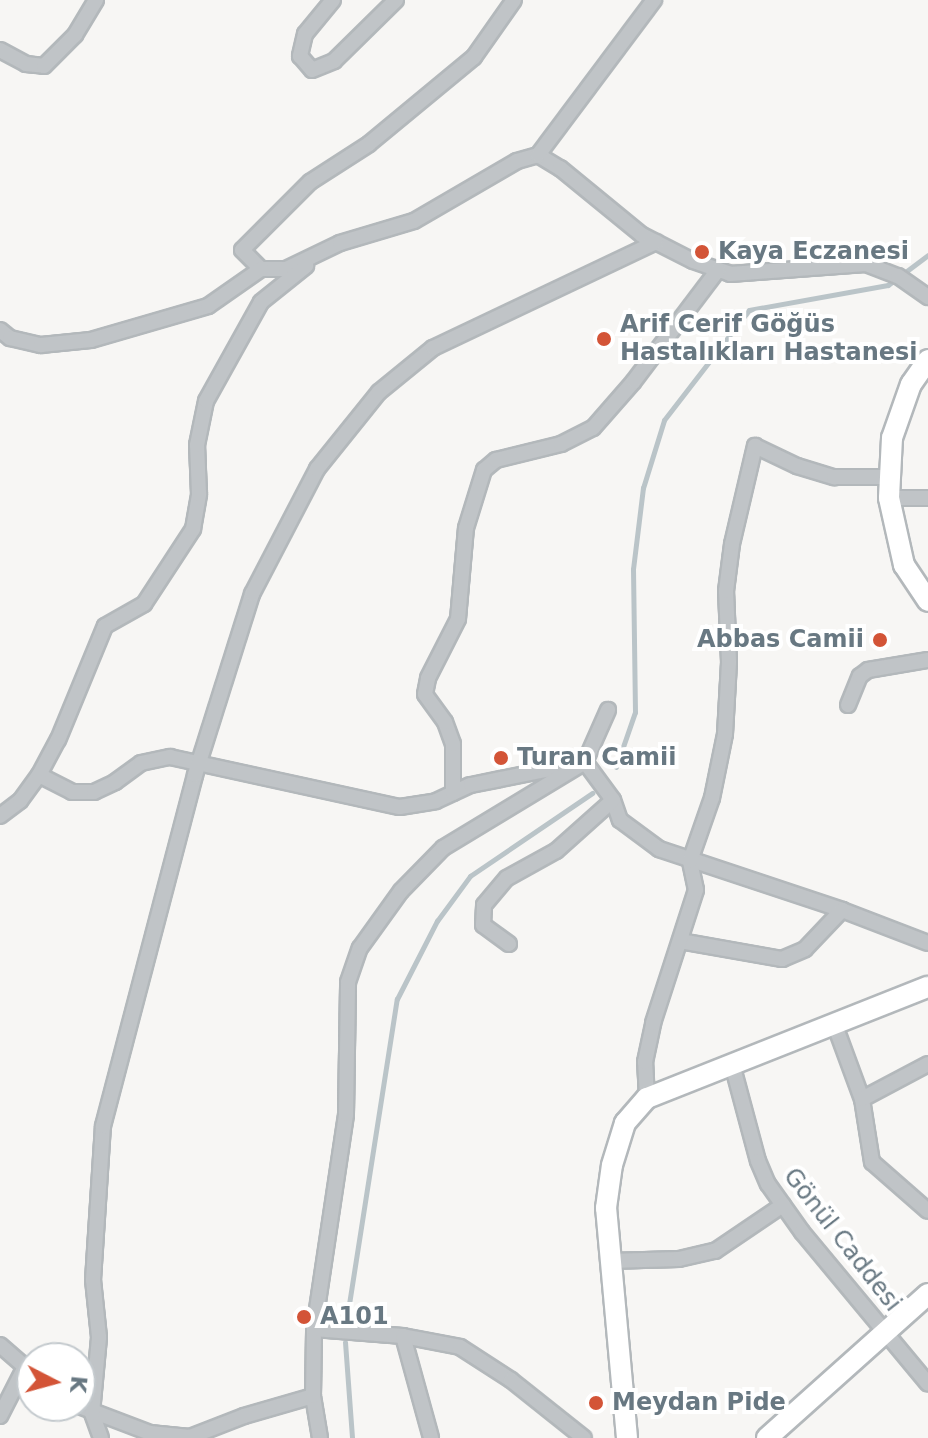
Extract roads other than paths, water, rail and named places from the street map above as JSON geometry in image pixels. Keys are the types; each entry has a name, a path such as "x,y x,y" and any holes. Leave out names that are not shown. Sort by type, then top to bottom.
{"street":[{"path":"0,50 26,64 44,66 75,35 96,0"},
{"path":"333,0 305,34 300,56 312,70 334,61 396,0"},
{"path":"261,269 242,250 310,182 369,144 474,57 514,0"},
{"path":"0,330 10,338 41,345 91,340 208,306 261,269 286,269 325,251 414,221 517,161 538,155 654,0"},
{"path":"538,155 656,242 718,270 730,274 866,264 898,276 928,297"},
{"path":"96,1352 99,1337 93,1280 103,1126 200,760 252,594 317,469 379,392 433,348 656,242"},
{"path":"0,816 20,801 39,775 58,740 105,626 144,604 193,529 199,494 197,445 206,401 261,302 325,251"},
{"path":"453,793 453,744 445,722 425,694 428,678 458,619 466,528 484,470 496,460 561,444 593,428 634,381 718,270"},
{"path":"928,360 911,384 892,438 889,498 904,565 928,601"},
{"path":"647,1098 645,1062 653,1023 696,890 690,861 712,798 725,734 729,662 726,591 732,544 755,446 797,466 834,477 890,477"},
{"path":"889,498 928,498"},
{"path":"848,705 860,676 868,670 928,660"},
{"path":"320,1438 313,1396 314,1329 346,1114 348,982 360,948 401,891 443,848 585,762 608,710"},
{"path":"39,775 72,792 94,792 115,782 141,763 170,757 200,760 312,791 400,807 471,785 585,762"},
{"path":"585,762 613,800 620,820 659,849 842,910 928,943"},
{"path":"509,944 483,925 484,905 507,878 556,851 613,800"},
{"path":"680,941 782,959 805,949 842,910"},
{"path":"627,1438 606,1208 612,1165 625,1123 647,1098 928,987"},
{"path":"834,1023 862,1099 872,1162 928,1211"},
{"name":"Gönül Caddesi","path":"732,1064 758,1161 783,1205 928,1384"},
{"path":"862,1099 928,1064"},
{"path":"609,1261 679,1259 715,1251 783,1205"},
{"path":"767,1438 928,1294"},
{"path":"314,1329 403,1336 460,1347 511,1380 584,1438"},
{"path":"403,1336 431,1438"},
{"path":"0,1345 16,1359"},
{"path":"0,1416 16,1391"},
{"path":"96,1413 150,1433 190,1437 244,1416 313,1396"}],"waterway":[{"path":"616,767 635,712 633,569 643,488 664,420 749,310 888,285 928,255"},
{"path":"349,1304 397,999 437,921 470,876 592,793"},
{"path":"345,1342 352,1438"}],"place":[{"name":"Kaya Eczanesi","path":"702,252"},
{"name":"Arif Cerif Göğüs Hastalıkları Hastanesi","path":"604,339"},
{"name":"Abbas Camii","path":"880,640"},
{"name":"Turan Camii","path":"501,758"},
{"name":"A101","path":"304,1317"},
{"name":"Meydan Pide","path":"596,1403"}]}
